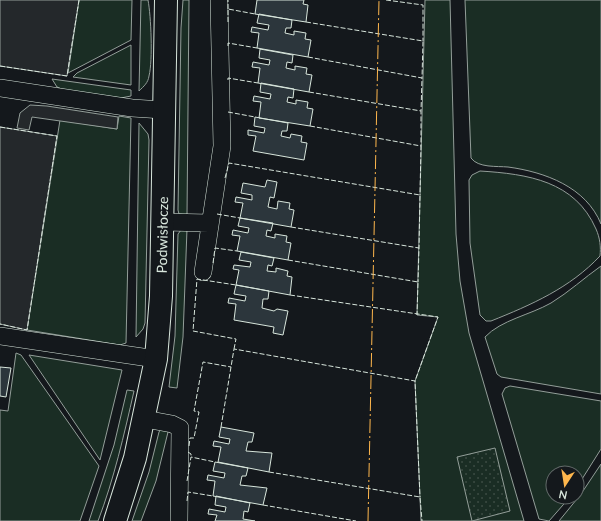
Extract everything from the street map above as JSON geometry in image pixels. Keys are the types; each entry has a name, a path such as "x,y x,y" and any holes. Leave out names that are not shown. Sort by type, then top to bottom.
{"street":[{"name":"Podwisłocze","path":"115,521 130,478 145,419 156,359 161,296 166,0"},
{"path":"203,272 209,223 222,146 219,0"},
{"path":"0,88 132,108 163,110"},
{"path":"163,222 209,223"},
{"path":"0,336 156,359"},
{"path":"145,419 172,424 180,428 179,521"}],"green space":[{"path":"79,0 132,0 131,40 68,73"},
{"path":"141,0 148,0 151,27 151,49 148,78 146,84 139,91"},
{"path":"183,0 189,0 187,215 179,214 178,210 181,28"},
{"path":"425,0 450,0 456,234 460,281 469,333 524,521 421,521 415,381 438,317 417,315"},
{"path":"465,0 601,0 601,224 594,211 585,200 575,191 550,177 522,169 483,165 471,158"},
{"path":"131,45 131,85 73,77 77,73"},
{"path":"52,79 131,90 131,96 121,98 64,90 57,87"},
{"path":"119,116 131,118 126,343 120,345 27,330 60,120 117,129"},
{"path":"139,123 148,134 149,140 145,323 143,329 136,337"},
{"path":"480,171 498,172 532,178 563,190 576,200 587,213 596,229 600,246 600,256 563,286 521,309 491,321 486,321 480,315 470,243 469,180 472,175"},
{"path":"187,229 183,337 177,388 169,387 175,336 178,234 181,230"},
{"path":"601,266 601,394 501,377 497,374 485,337 499,326 551,303"},
{"path":"16,353 21,355 99,466 80,521 0,521 0,410 8,411"},
{"path":"29,355 122,370 100,460"},
{"path":"510,386 601,401 601,449 585,474 585,465 545,465 545,505 563,505 549,521 539,519 502,394 505,388"},
{"path":"127,390 134,391 114,473 98,521 89,521 114,445"},
{"path":"169,428 156,481 141,521 132,521 149,472 159,432 161,429"},
{"path":"495,448 510,511 472,521 457,457"},
{"path":"601,464 601,521 559,521 572,505 585,505 585,488"}],"shaded area":[{"path":"0,0 79,0 67,76 0,66"},
{"path":"30,105 47,106 118,117 117,129 32,117 29,130 17,128 20,113"},
{"path":"0,127 57,136 27,330 0,324"}],"building":[{"path":"257,0 304,0 303,4 308,5 306,22 255,14"},
{"path":"259,14 292,20 291,28 286,28 285,33 294,35 294,31 306,33 305,39 311,40 308,57 257,48 259,33 251,32 252,27 268,30 269,25 257,23"},
{"path":"260,49 293,55 292,63 287,62 286,68 295,70 295,66 307,68 306,74 312,75 309,92 258,83 260,68 252,67 253,62 269,65 270,60 259,58"},
{"path":"261,83 294,89 293,98 288,97 287,102 296,104 296,100 308,102 307,108 313,109 310,126 259,118 261,102 253,101 254,96 270,99 271,94 260,92"},
{"path":"255,117 288,123 287,131 282,131 281,136 290,138 291,134 302,136 301,142 307,143 304,160 253,151 256,136 248,135 248,130 264,133 265,128 254,126"},
{"path":"267,180 277,182 274,198 270,197 268,207 277,209 278,201 290,203 289,209 294,210 291,227 240,218 243,203 235,202 236,197 252,200 252,195 241,193 243,183 265,187"},
{"path":"240,218 273,223 271,231 267,230 266,236 275,238 275,234 287,236 286,242 291,243 288,260 237,251 240,236 232,235 233,230 248,233 249,228 238,226"},
{"path":"241,252 274,258 272,266 268,265 267,271 276,272 276,268 288,271 287,276 292,277 290,295 236,285 239,270 233,269 234,265 250,267 251,262 239,260"},
{"path":"236,285 269,291 268,299 263,299 262,308 274,311 277,309 288,311 283,335 273,333 274,327 234,320 236,304 228,303 229,298 245,301 246,296 234,294"},
{"path":"0,367 11,368 6,397 0,396"},
{"path":"221,427 254,433 252,442 248,442 246,451 272,453 269,472 218,462 221,447 213,446 214,441 229,444 230,439 219,437"},
{"path":"215,462 248,468 246,476 242,476 240,485 267,488 263,505 213,496 215,481 207,480 208,475 224,478 225,473 213,471"},
{"path":"216,496 250,503 248,512 244,511 243,519 255,521 215,521 217,515 208,514 209,509 225,512 226,507 215,505"}],"fence":[{"path":"0,66 67,76 79,0"},
{"path":"228,0 228,9"},
{"path":"386,0 423,5 423,41"},
{"path":"228,22 228,9 255,14"},
{"path":"306,22 423,41 422,78"},
{"path":"228,46 228,43 257,48"},
{"path":"308,57 422,78 421,111"},
{"path":"228,80 228,78 258,83"},
{"path":"309,92 421,111 421,146"},
{"path":"228,112 255,117"},
{"path":"310,126 421,146 420,195"},
{"path":"0,127 57,136 27,330 0,324"},
{"path":"225,178 229,163 420,195 419,248"},
{"path":"217,214 240,218"},
{"path":"291,227 419,248 418,282"},
{"path":"213,263 215,248 237,251"},
{"path":"288,260 418,282 417,315"},
{"path":"234,349 236,339 193,331 197,279 236,285"},
{"path":"290,295 438,317 415,381"},
{"path":"221,427 234,349 415,381 420,497"},
{"path":"189,446 190,438 194,438 199,412 194,411 203,362 231,367"},
{"path":"188,452 191,454 191,457"},
{"path":"187,481 191,457 215,462"},
{"path":"269,472 420,497 422,521"},
{"path":"187,501 188,492 213,496"},
{"path":"263,505 356,521"}],"power":[{"path":"368,521 379,0"}]}
